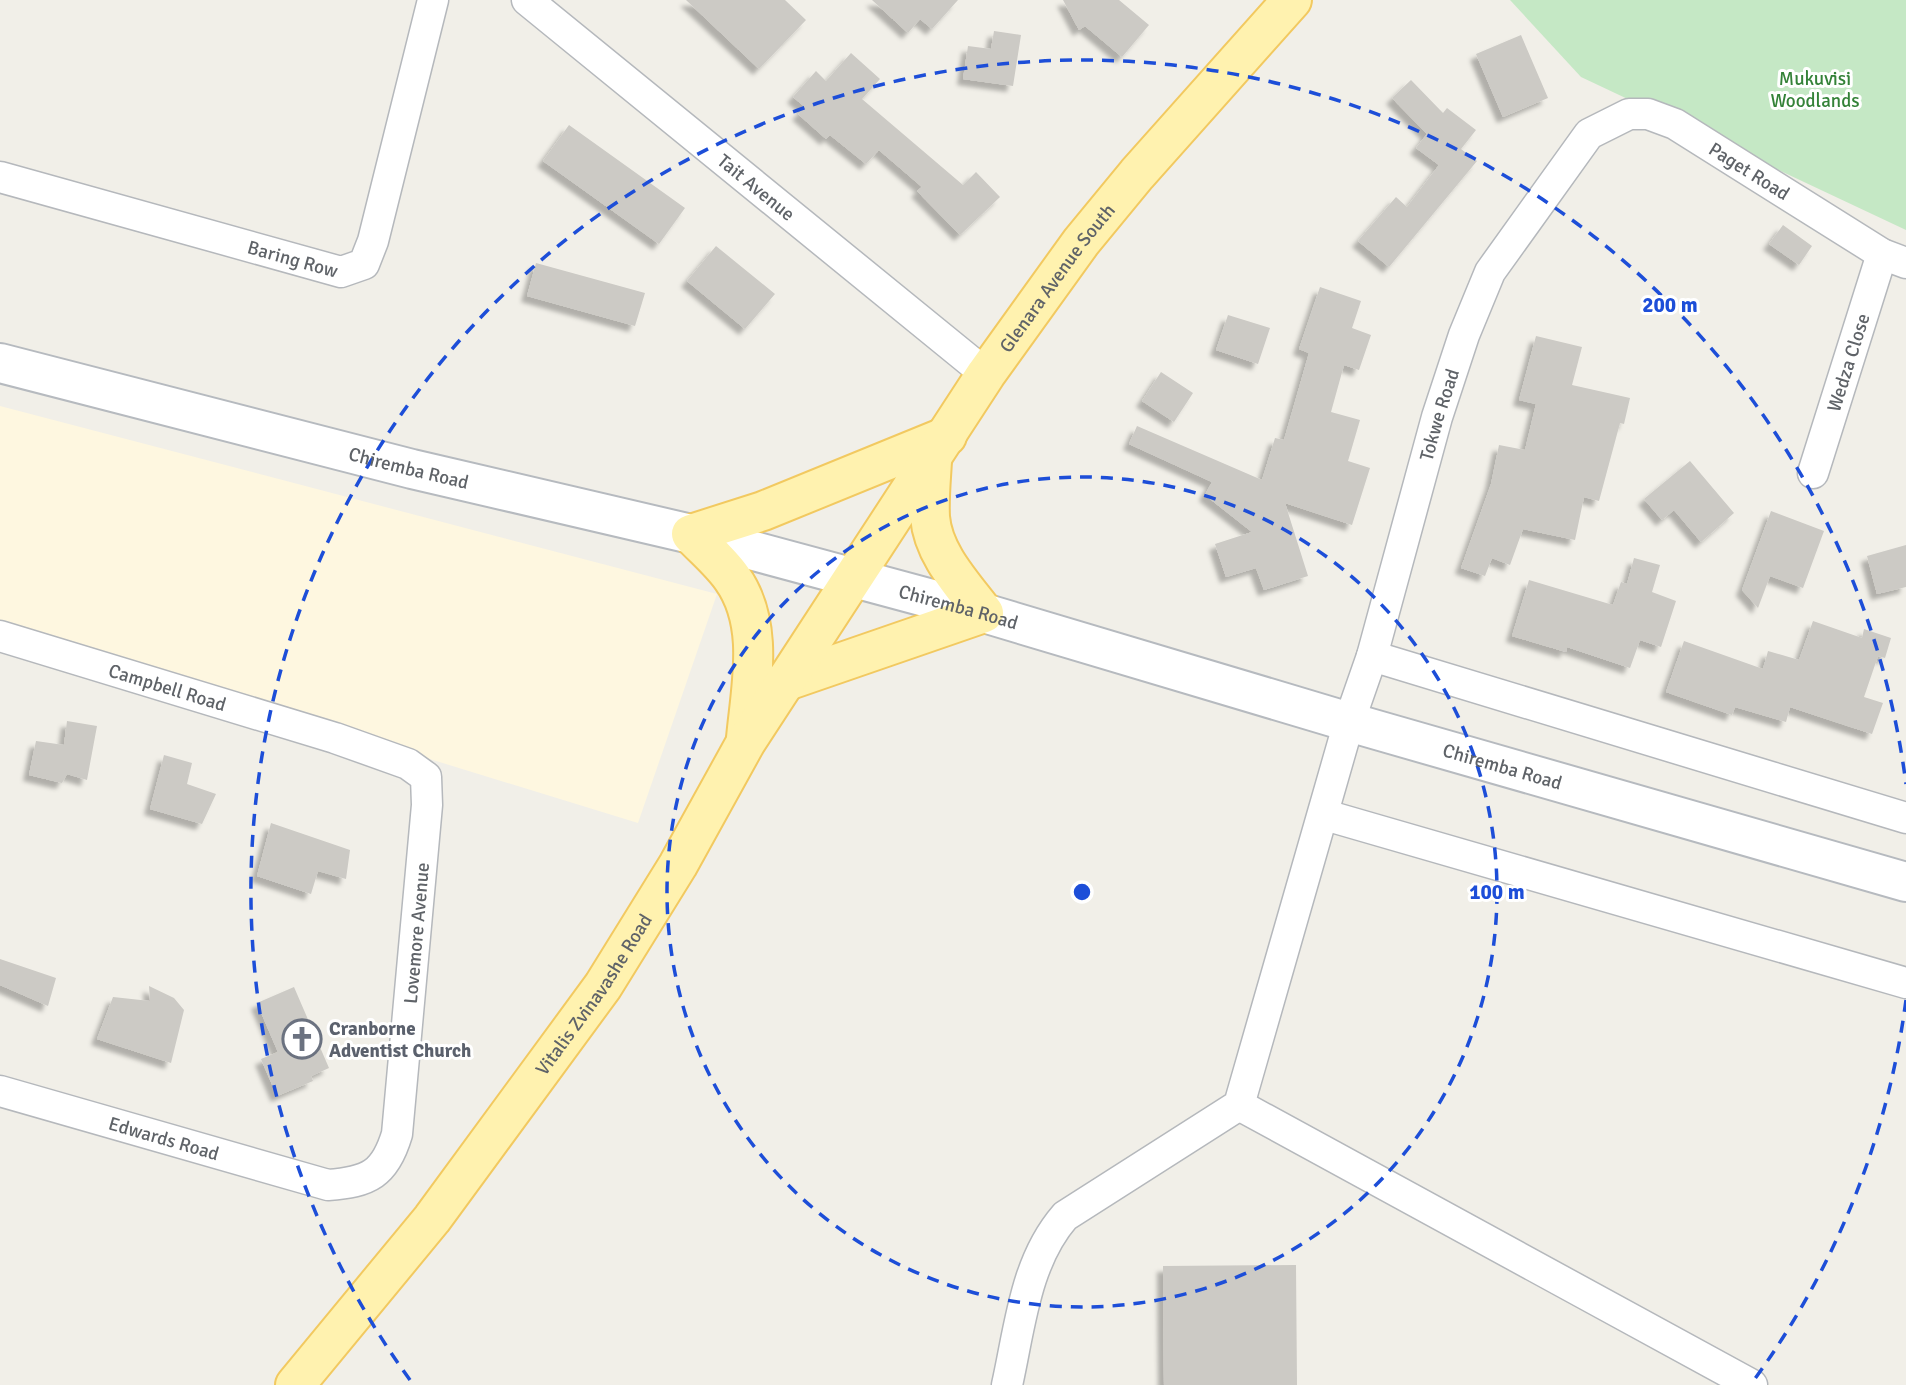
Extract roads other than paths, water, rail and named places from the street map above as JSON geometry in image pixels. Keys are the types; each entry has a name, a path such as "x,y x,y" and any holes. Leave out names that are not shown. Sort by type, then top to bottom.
{"main road":[{"name":"Glenara Avenue South","path":"853,579 986,374 1081,242 1292,0"},
{"name":"Chiremba Road","path":"0,363 412,469 691,534 984,613 1349,722 1906,882"},
{"path":"746,742 755,642 747,609 733,579 691,534 763,512 939,449 930,518 935,542 947,564 984,613 784,682"},
{"name":"Vitalis Zvinavashe Road","path":"295,1385 432,1219 603,986 678,864 746,742 853,579"}],"street":[{"name":"Baring Row","path":"0,177 341,272 364,264 373,241 433,0"},
{"name":"Tait Avenue","path":"527,0 986,374"},
{"name":"Paget Road","path":"1589,134 1629,114 1648,114 1675,124 1894,259"},
{"name":"Tokwe Road","path":"1239,1105 1325,815 1349,722 1372,656 1437,417 1464,335 1490,272 1589,134"},
{"name":"Wedza Close","path":"1813,473 1894,259"},
{"name":"Campbell Road","path":"0,636 335,738"},
{"path":"1372,656 1906,818"},
{"name":"Lovemore Avenue","path":"328,1185 352,1183 375,1174 390,1157 397,1134 427,805 426,777 408,764 335,738"},
{"path":"1325,815 1906,983"},
{"name":"Edwards Road","path":"0,1091 328,1185"},
{"path":"1007,1385 1034,1265 1049,1234 1065,1216 1239,1105 1752,1385"}],"place":[{"name":"Cranborne Adventist Church","path":"302,1039"}],"park label":[{"name":"Mukuvisi Woodlands","path":"1815,89"}]}
